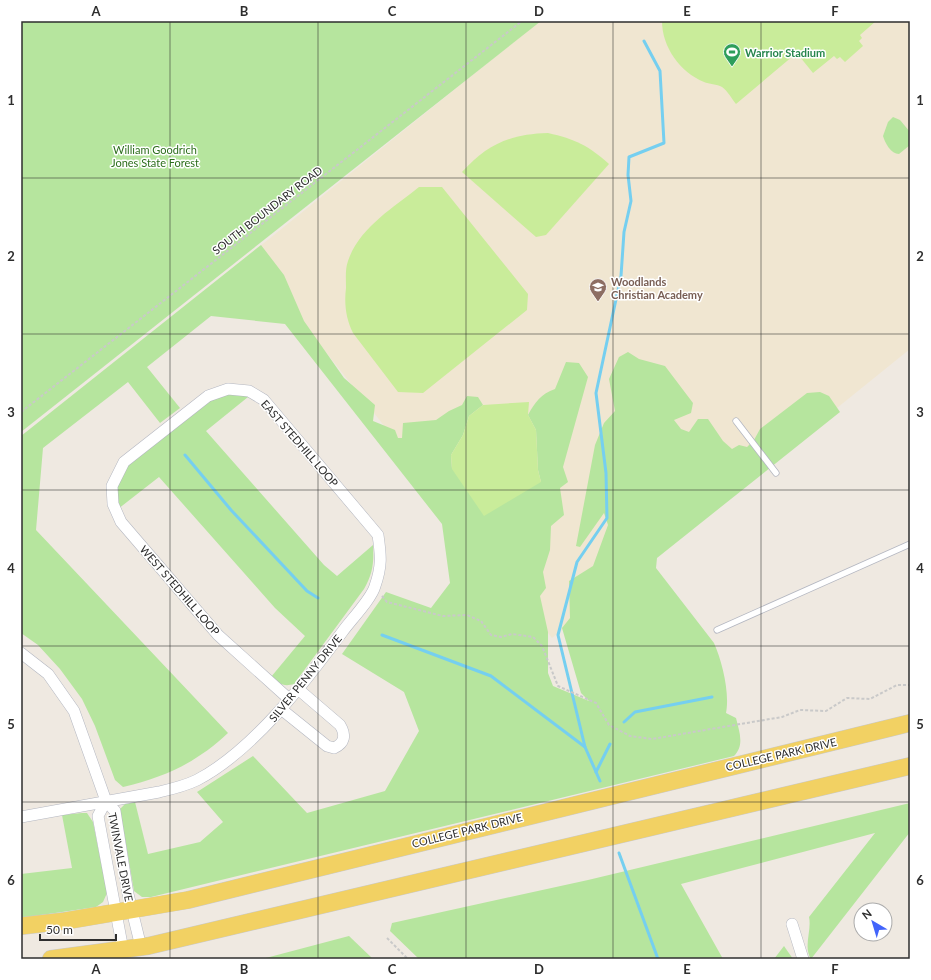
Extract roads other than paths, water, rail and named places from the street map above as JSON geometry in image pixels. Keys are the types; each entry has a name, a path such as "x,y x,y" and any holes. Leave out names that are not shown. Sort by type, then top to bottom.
{"main road":[{"name":"COLLEGE PARK DRIVE","path":"21,926 124,912 255,884 390,849 910,723"},
{"path":"51,959 141,947 910,766"}],"street":[{"name":"EAST STEDHILL LOOP","path":"124,462 208,396 228,389 249,391 264,400 378,535 382,561 375,588"},
{"name":"WEST STEDHILL LOOP","path":"124,462 112,486 113,504 121,522 218,635 289,699"},
{"name":"SILVER PENNY DRIVE","path":"21,817 159,792 197,780 242,747 281,709 375,588"},
{"path":"21,653 48,674 74,711 106,801"},
{"path":"281,709 327,746 334,748 342,743 344,731 340,725 298,689"},
{"name":"TWINVALE DRIVE","path":"123,950 124,912 115,811 106,801 98,816 124,912 141,947"},
{"path":"792,924 803,959"}],"lane":[{"path":"736,421 776,473"},
{"path":"717,630 910,544"}],"waterway":[{"path":"585,747 558,635 577,562 607,518 606,473 596,393 621,276 624,232 631,201 628,175 629,157 664,143 660,71 644,41"},
{"path":"185,455 231,510 307,591 318,598"},
{"path":"382,635 491,676 585,747 600,781"},
{"path":"624,722 635,712 712,697"},
{"path":"596,772 610,744"},
{"path":"619,853 658,959"}],"place":[{"name":"Warrior Stadium","path":"732,67"},
{"name":"Woodlands Christian Academy","path":"598,302"}],"park label":[{"name":"William Goodrich Jones State Forest","path":"155,155"}]}
